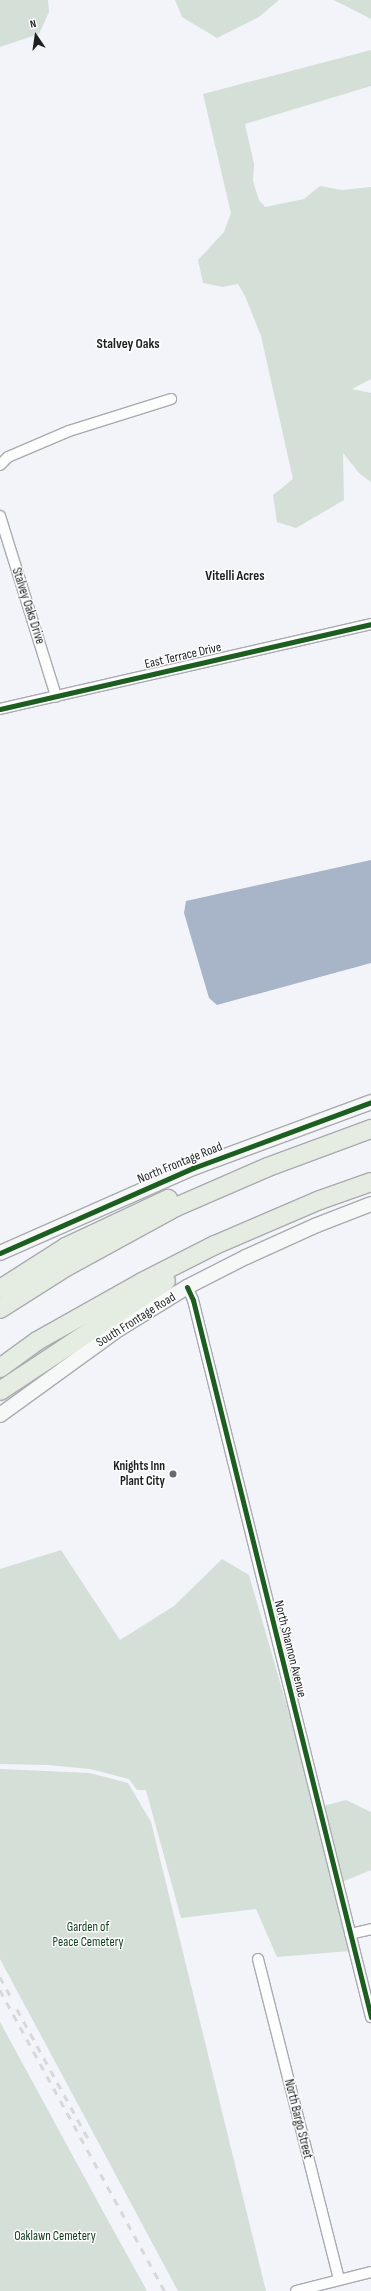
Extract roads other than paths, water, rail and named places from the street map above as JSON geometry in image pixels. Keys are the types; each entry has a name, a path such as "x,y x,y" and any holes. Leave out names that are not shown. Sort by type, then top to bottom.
{"highway":[{"path":"0,1289 66,1247 111,1224 194,1189 268,1167 371,1129"},
{"path":"0,1309 66,1267 163,1214 268,1167"},
{"path":"0,1368 37,1342 142,1282 245,1231 371,1182"},
{"path":"0,1391 58,1350 245,1231"}],"street":[{"path":"0,465 8,457 69,431 171,399"},
{"name":"Stalvey Oaks Drive","path":"0,516 56,696"},
{"name":"East Terrace Drive","path":"0,709 371,624"},
{"name":"North Frontage Road","path":"0,1253 193,1168 371,1102"},
{"name":"South Frontage Road","path":"0,1415 114,1333 187,1287 246,1257 316,1225 371,1204"},
{"name":"North Shannon Avenue","path":"187,1287 192,1300 371,2017"},
{"path":"350,1934 371,1929"},
{"name":"North Bargo Street","path":"258,1960 339,2279"},
{"path":"296,2291 371,2272"}],"water":[{"path":"371,860 371,963 217,1005 209,998 184,913 186,901"}],"railway":[{"path":"0,1977 10,1995"},
{"path":"0,1990 165,2291"},
{"path":"17,2009 90,2142"}],"place":[{"name":"Knights Inn Plant City","path":"173,1474"}],"district":[{"name":"Stalvey Oaks","path":"128,344"},
{"name":"Vitelli Acres","path":"235,576"}],"park label":[{"name":"Garden of Peace Cemetery","path":"88,1936"},
{"name":"Oaklawn Cemetery","path":"55,2236"}]}
